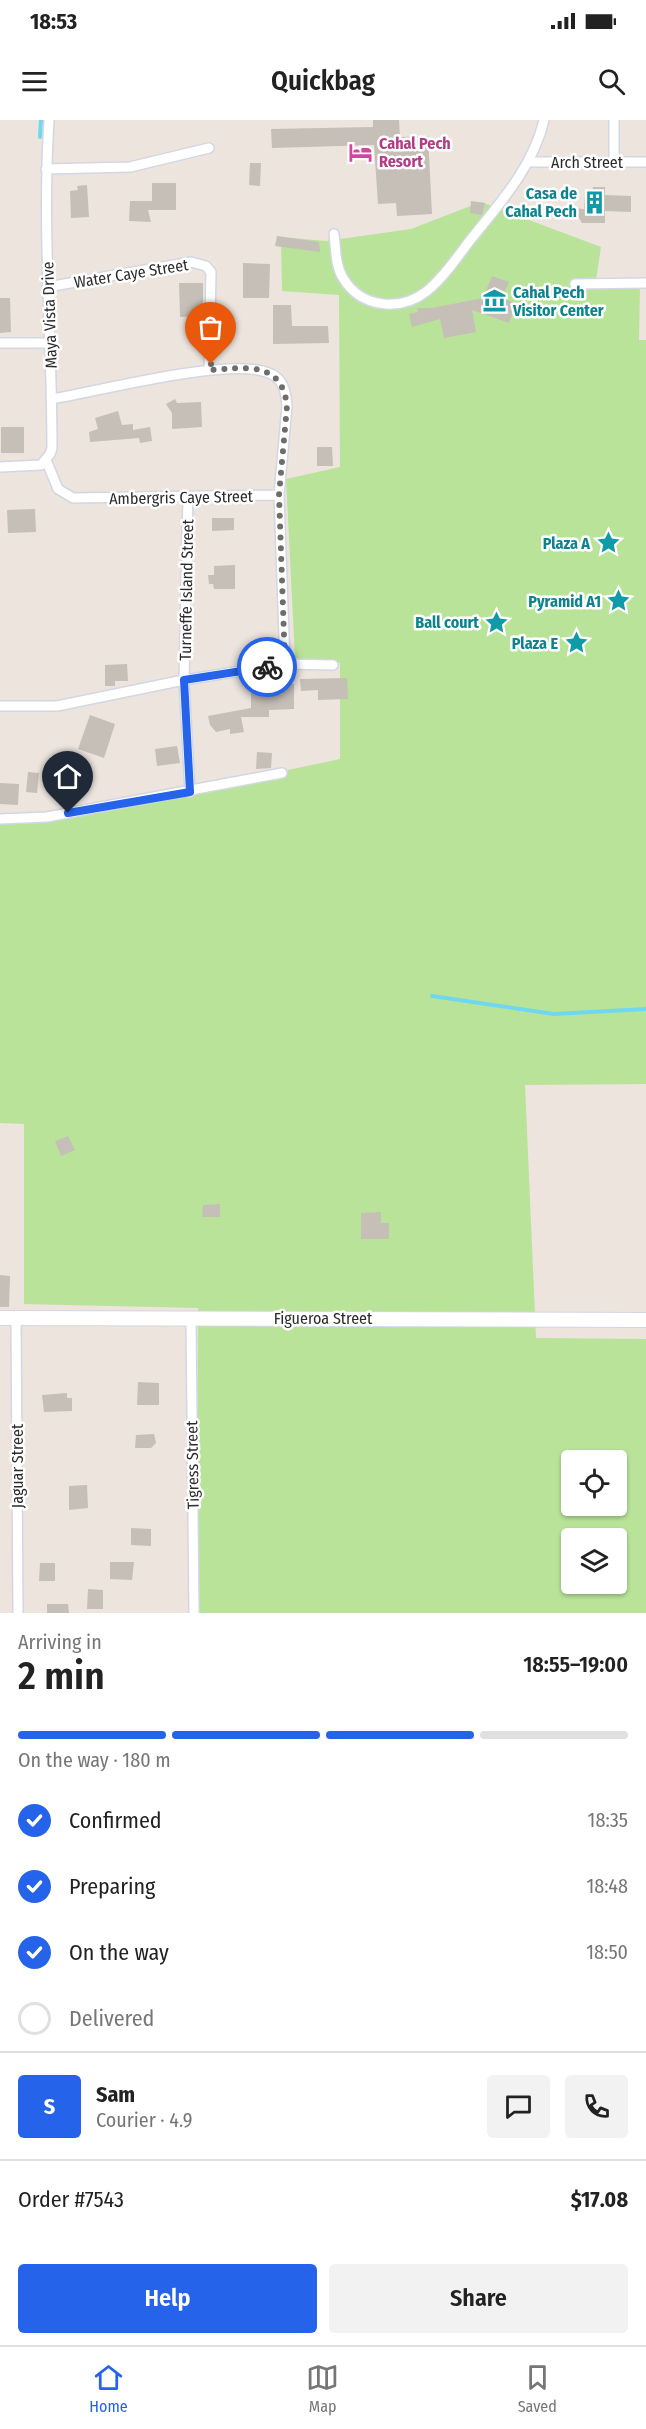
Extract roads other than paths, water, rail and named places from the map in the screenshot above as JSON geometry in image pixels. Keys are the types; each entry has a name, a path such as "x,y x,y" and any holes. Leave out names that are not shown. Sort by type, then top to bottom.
{"street":[{"name":"Maya Vista Drive","path":"46,460 52,448 47,287 46,169 49,120"},
{"path":"334,234 337,262 342,277 352,290 366,300 382,304 397,304 412,299 426,291 444,274 513,186 529,162 544,120"},
{"path":"614,120 614,161"},
{"path":"46,169 130,167 208,148"},
{"name":"Arch Street","path":"529,162 646,162"},
{"name":"Water Caye Street","path":"47,287 191,262 206,266 211,272 209,370"},
{"path":"575,284 646,283"},
{"path":"0,343 50,343"},
{"path":"51,399 209,370 263,370 275,376 282,384 287,406 279,495 285,664"},
{"path":"0,467 35,466 46,460"},
{"name":"Ambergris Caye Street","path":"46,460 58,489 72,498 279,495"},
{"name":"Turneffe Island Street","path":"188,496 184,680 190,792"},
{"path":"0,706 57,705 184,680 285,664 333,665"},
{"path":"0,819 47,817 282,773"},
{"name":"Tigress Street","path":"191,1317 194,1613"},
{"name":"Figueroa Street","path":"0,1318 646,1320"},
{"name":"Jaguar Street","path":"16,1318 18,1613"}],"waterway":[{"path":"40,137 41,120"},
{"path":"432,996 554,1014 646,1009"}],"place":[{"name":"Cahal Pech Resort","path":"361,152"},
{"name":"Casa de Cahal Pech","path":"595,202"},
{"name":"Cahal Pech Visitor Center","path":"495,301"},
{"name":"Plaza A","path":"608,543"},
{"name":"Pyramid A1","path":"619,601"},
{"name":"Ball court","path":"497,622"},
{"name":"Plaza E","path":"576,643"}]}
